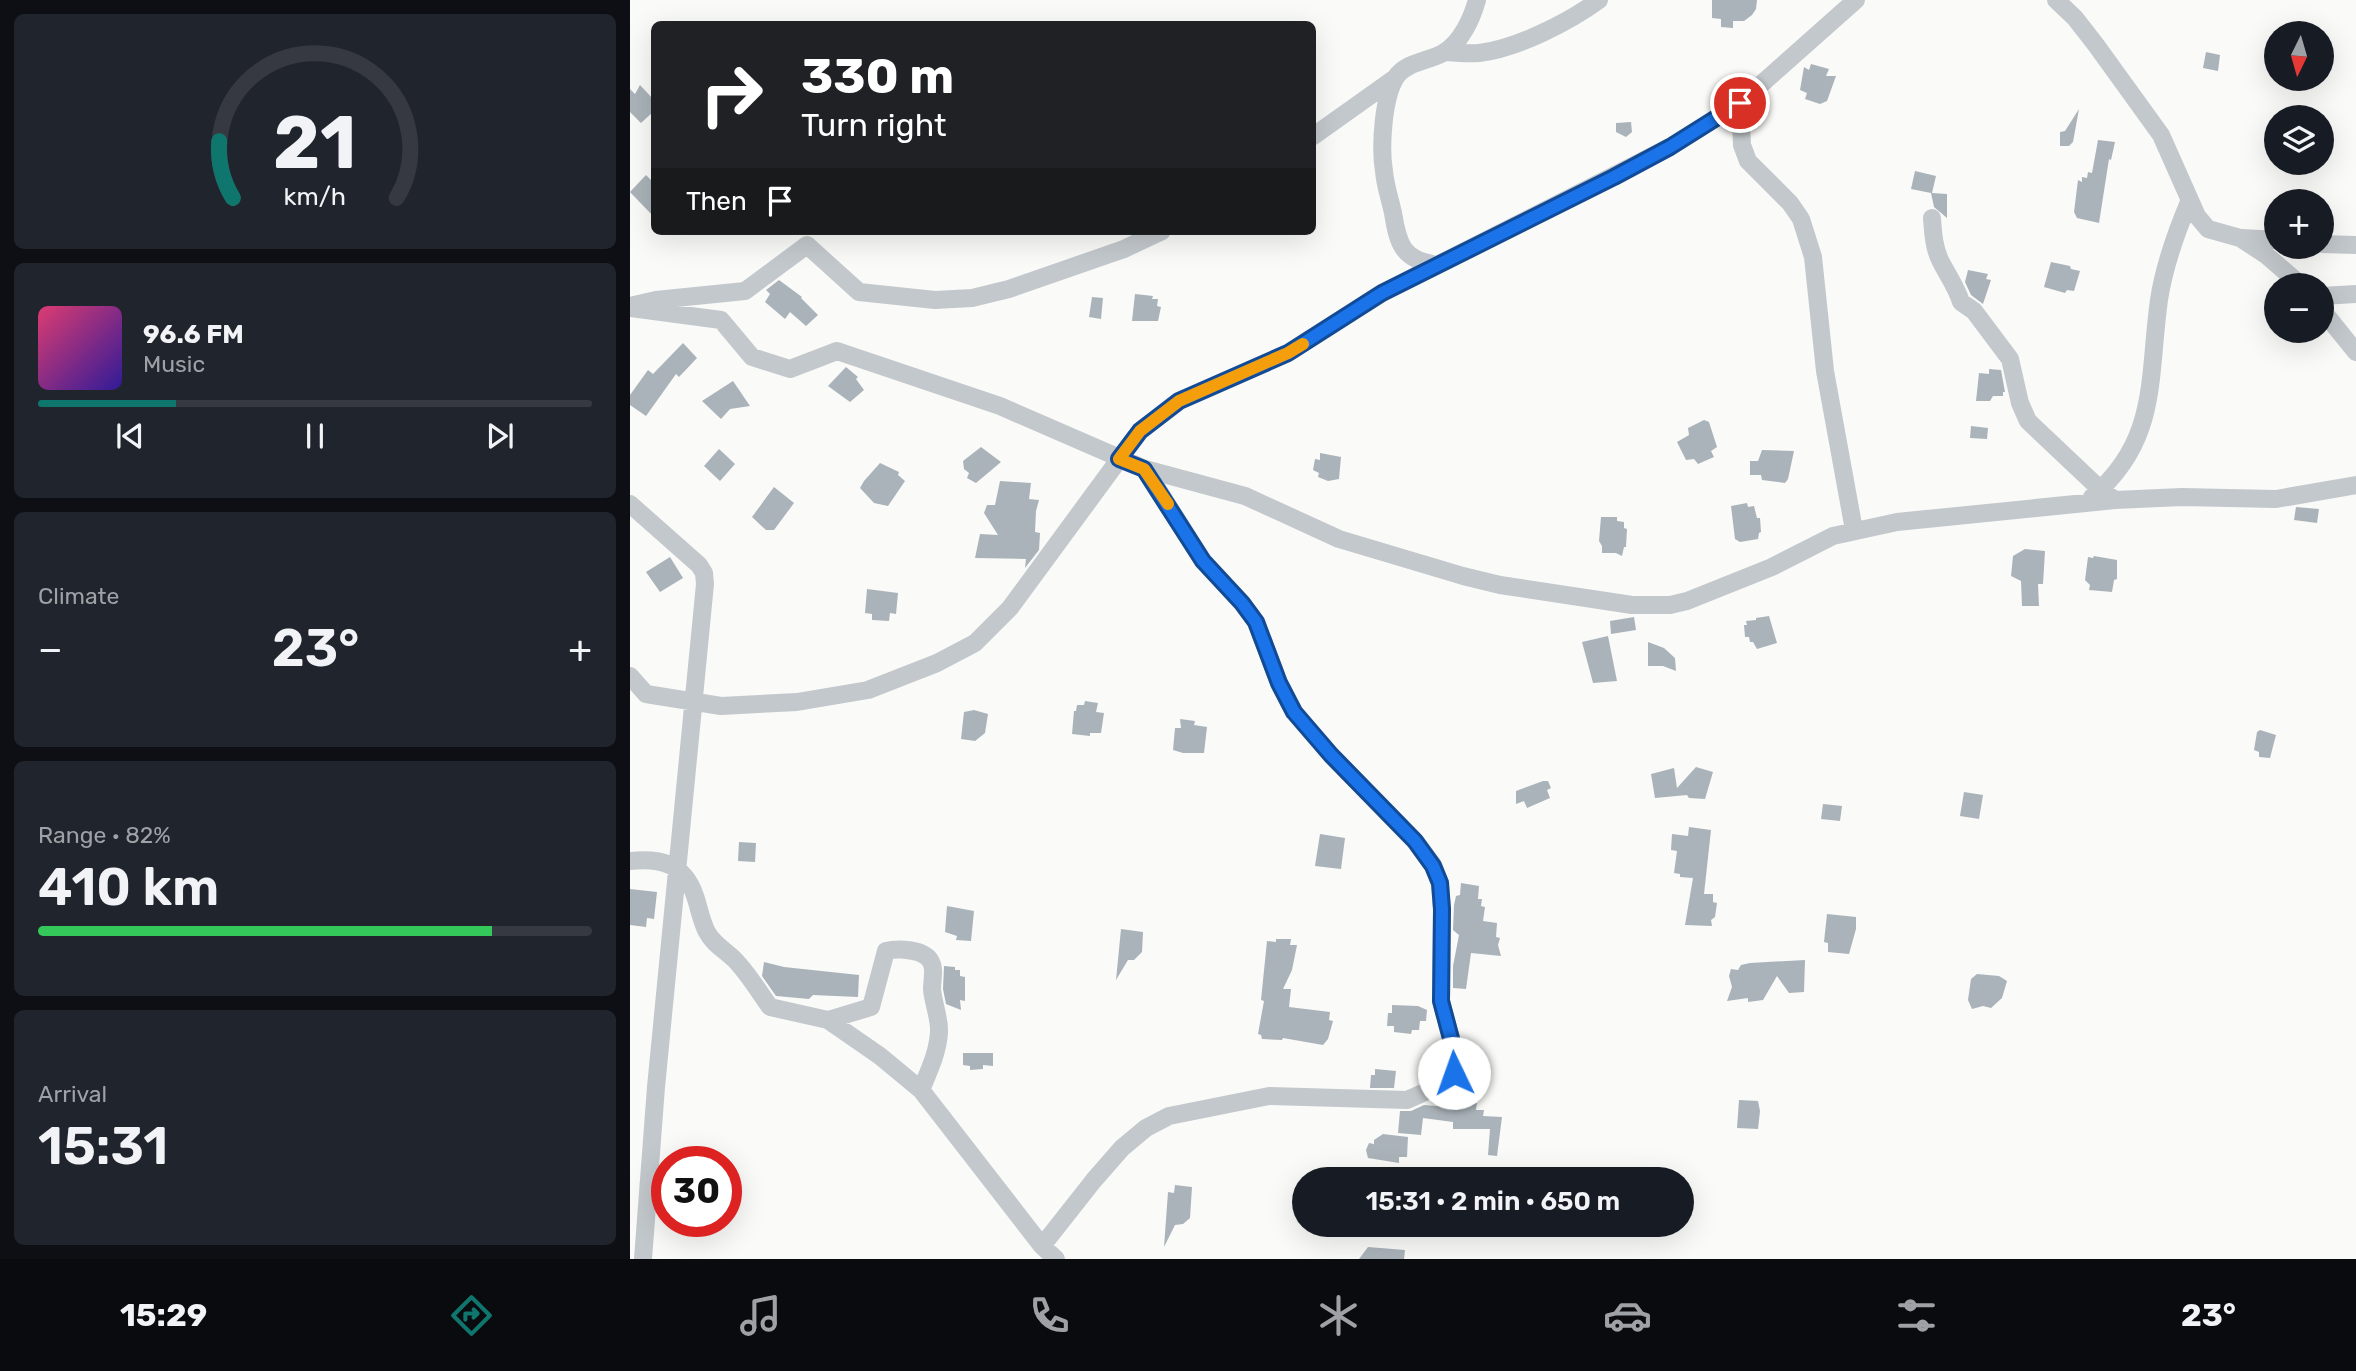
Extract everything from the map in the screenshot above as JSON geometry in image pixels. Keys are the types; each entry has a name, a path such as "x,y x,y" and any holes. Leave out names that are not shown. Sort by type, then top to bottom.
{"street":[{"path":"1446,52 1461,36 1474,12 1477,0"},
{"path":"1316,133 1411,65 1446,52 1480,53 1518,42 1585,10 1599,0"},
{"path":"630,676 646,694 695,702 721,706 797,702 868,690 937,663 975,643 1010,608 1140,431 1179,401 1288,353 1382,293 1670,147 1740,103 1856,0"},
{"path":"2056,0 2075,18 2161,135 2179,172 2189,202 2208,229 2240,238 2264,239"},
{"path":"1395,78 1387,106 1384,141 1383,170 1388,193 1403,248 1420,262 1436,265"},
{"path":"1740,103 1742,145 1748,161 1801,219 1813,257 1825,371 1854,530"},
{"path":"2108,495 2142,428 2153,363 2160,296 2171,251 2189,202"},
{"path":"1932,218 1933,238 1940,260 1956,286 1961,302 1974,311 2010,359 2020,403 2028,421 2108,495"},
{"path":"630,307 656,300 746,291 807,245 859,292 935,300 972,298 1041,279 1124,249 1154,235"},
{"path":"2240,238 2287,273"},
{"path":"2334,244 2356,245"},
{"path":"2334,295 2356,294"},
{"path":"630,307 721,320 752,357 790,369 837,351 1045,424 1144,469 1245,496 1339,539 1463,576 1632,605 1670,605 1687,601 1772,566 1833,536 1925,518 2087,502 2108,495 2276,499 2356,485"},
{"path":"2334,325 2356,352"},
{"path":"1042,1246 1122,1148 1146,1128 1169,1116 1269,1096 1407,1100 1443,1084 1454,1073 1457,1061 1441,1001 1441,896 1440,883 1433,866 1415,841 1331,755 1294,712 1279,683 1256,622 1203,561 1144,469"},
{"path":"630,504 699,565 704,573 705,584 643,1259"},
{"path":"630,861 650,859 665,862 678,869 694,891 707,932 717,945 734,959 770,1007 828,1020 880,1056 921,1090 1042,1246 1056,1259"},
{"path":"828,1020 871,1007 886,951 897,948 910,950 930,958 933,964 934,1006 940,1030 935,1058 921,1090"}],"building":[{"path":"1712,0 1757,0 1752,15 1744,21 1733,21 1733,28 1721,27 1721,19 1712,18"},
{"path":"2206,52 2220,55 2218,71 2203,68"},
{"path":"1811,64 1829,69 1826,76 1836,76 1827,101 1820,104 1805,99 1807,93 1800,90 1804,67 1809,70"},
{"path":"640,85 651,97 651,114 641,123 630,112 630,89 635,94"},
{"path":"2079,109 2073,142 2069,146 2060,146 2060,132 2065,131"},
{"path":"1631,122 1632,132 1626,137 1616,132 1616,123"},
{"path":"2098,140 2115,142 2111,160 2109,159 2099,223 2077,218 2074,212 2078,180 2082,182 2082,177 2087,178 2088,172 2092,173"},
{"path":"1915,171 1936,176 1932,193 1947,194 1947,218 1934,207 1931,193 1911,189"},
{"path":"646,175 651,180 651,214 630,192"},
{"path":"2051,262 2080,271 2074,291 2067,290 2065,293 2044,287"},
{"path":"1968,270 1988,274 1986,279 1991,280 1983,304 1971,295 1965,282"},
{"path":"779,280 802,297 818,315 806,326 790,312 785,319 765,302 770,294 766,290"},
{"path":"1135,294 1158,299 1157,306 1161,307 1158,321 1132,321"},
{"path":"1092,297 1103,298 1101,319 1089,317"},
{"path":"683,343 697,358 679,377 676,374 646,416 630,405 630,395 648,370 653,374"},
{"path":"846,367 858,377 856,379 864,390 850,402 828,386"},
{"path":"1989,369 2001,370 2005,392 2003,396 1993,396 1990,401 1976,401 1979,373 1989,374"},
{"path":"733,381 750,406 730,409 721,419 702,401"},
{"path":"1704,420 1709,422 1717,447 1711,451 1714,457 1698,464 1694,459 1686,460 1677,442 1689,435 1688,428"},
{"path":"1971,426 1988,428 1987,439 1970,438"},
{"path":"981,447 1001,462 976,483 967,478 969,473 964,469 963,461"},
{"path":"719,449 735,464 720,481 704,466"},
{"path":"1762,450 1794,451 1785,483 1762,480 1761,475 1750,475 1750,461 1758,461"},
{"path":"1320,453 1341,457 1339,479 1328,481 1318,477 1319,473 1313,470 1315,459 1320,460"},
{"path":"880,463 899,472 898,475 905,481 888,506 874,503 860,488"},
{"path":"1000,481 1031,483 1029,499 1039,500 1035,532 1040,533 1039,550 1025,568 1026,559 975,558 980,534 998,535 984,513 987,505 995,505"},
{"path":"774,487 794,503 774,530 766,530 752,517"},
{"path":"1747,503 1748,507 1754,506 1757,518 1760,518 1761,532 1758,539 1740,542 1735,539 1731,506"},
{"path":"2296,507 2319,509 2317,523 2294,520"},
{"path":"1601,517 1617,517 1617,521 1624,522 1624,528 1627,529 1626,547 1622,556 1602,553 1599,541"},
{"path":"2025,549 2045,551 2043,584 2038,584 2039,606 2022,606 2021,581 2011,576 2013,556"},
{"path":"670,557 683,578 660,592 646,572"},
{"path":"2088,557 2117,560 2117,579 2114,580 2112,592 2089,590 2090,585 2085,580"},
{"path":"867,589 898,593 896,614 890,613 889,621 872,620 872,614 865,613"},
{"path":"1769,616 1777,643 1757,649 1749,637 1745,637 1744,625 1747,625 1746,621"},
{"path":"1634,617 1636,630 1611,634 1610,621"},
{"path":"1608,636 1617,681 1593,683 1582,642"},
{"path":"1648,642 1664,648 1675,658 1676,671 1663,666 1648,666"},
{"path":"1085,701 1098,703 1096,712 1104,713 1101,733 1090,733 1090,736 1072,734 1074,711 1077,705 1084,705"},
{"path":"974,710 988,714 985,733 975,741 961,739 964,712"},
{"path":"1180,719 1195,721 1194,725 1207,727 1204,753 1173,750 1175,728 1181,728"},
{"path":"2260,730 2276,735 2270,758 2259,757 2259,752 2254,750 2257,732"},
{"path":"1696,767 1713,772 1705,799 1689,798 1687,795 1655,798 1651,774 1674,768 1677,788"},
{"path":"1548,781 1551,788 1547,790 1550,798 1527,808 1524,801 1516,804 1516,791"},
{"path":"1964,792 1983,795 1979,819 1960,816"},
{"path":"1823,804 1842,806 1840,821 1821,819"},
{"path":"1689,827 1711,830 1704,894 1713,894 1713,902 1717,903 1715,917 1711,920 1712,926 1685,925 1693,878 1680,877 1680,874 1674,873 1677,851 1671,850 1672,834 1688,836"},
{"path":"1320,834 1345,838 1341,869 1315,866"},
{"path":"739,842 756,843 755,862 738,861"},
{"path":"1461,883 1479,886 1478,899 1482,899 1481,906 1485,907 1483,921 1497,923 1496,937 1500,938 1498,945 1501,956 1471,953 1466,989 1453,988 1453,966 1459,935 1453,930 1454,905 1456,896 1460,895"},
{"path":"630,889 657,892 654,919 647,918 646,927 630,925"},
{"path":"947,906 974,911 971,941 956,940 957,936 945,932"},
{"path":"1827,914 1856,917 1856,929 1849,954 1828,952 1828,943 1824,942"},
{"path":"1121,929 1143,932 1142,952 1134,960 1128,960 1116,980"},
{"path":"1276,939 1291,939 1290,945 1297,945 1292,970 1283,989 1291,989 1289,1007 1330,1012 1329,1020 1333,1021 1328,1039 1323,1045 1283,1038 1262,1039 1258,1034 1264,1001 1261,1000 1267,941 1276,942"},
{"path":"1805,960 1804,992 1789,993 1777,976 1763,1000 1748,1002 1748,998 1727,1001 1732,987 1729,976 1731,969 1738,970 1741,965 1750,963"},
{"path":"764,962 784,967 859,975 858,997 813,995 809,999 776,996 762,976"},
{"path":"944,966 955,967 955,970 960,970 960,976 965,977 965,1001 960,1000 961,1010 946,1004 943,989"},
{"path":"1977,974 1999,976 2007,981 2002,998 1991,1008 1983,1006 1972,1009 1968,1000 1971,979"},
{"path":"1392,1005 1418,1006 1427,1010 1426,1021 1420,1021 1419,1030 1412,1030 1411,1034 1394,1032 1394,1026 1387,1026"},
{"path":"963,1053 993,1053 993,1066 983,1065 983,1069 970,1070 970,1066 963,1065"},
{"path":"1375,1069 1396,1071 1394,1088 1370,1088 1371,1075 1375,1075"},
{"path":"1739,1100 1758,1101 1758,1129 1737,1128"},
{"path":"1477,1103 1476,1110 1484,1110 1483,1116 1502,1117 1497,1156 1488,1155 1490,1129 1453,1129 1453,1122 1423,1118 1421,1135 1398,1133 1400,1111 1411,1111 1424,1105 1448,1107 1448,1104"},
{"path":"1383,1134 1408,1137 1407,1157 1399,1157 1399,1163 1368,1158 1366,1150 1369,1143 1374,1144 1374,1140"},
{"path":"1175,1185 1192,1187 1190,1218 1183,1224 1175,1225 1164,1247 1168,1192 1174,1193"},
{"path":"1368,1247 1405,1250 1404,1259 1359,1259"}],"slow traffic":[{"path":"1168,504 1144,469 1119,459 1140,431 1179,401 1303,344"}],"route":[{"path":"1454,1073 1457,1061 1441,1001 1442,909 1440,883 1433,866 1415,841 1331,755 1294,712 1285,698 1256,622 1203,561 1144,469 1119,459 1140,431 1179,401 1288,353 1382,293 1614,177 1670,147 1740,103"}]}
